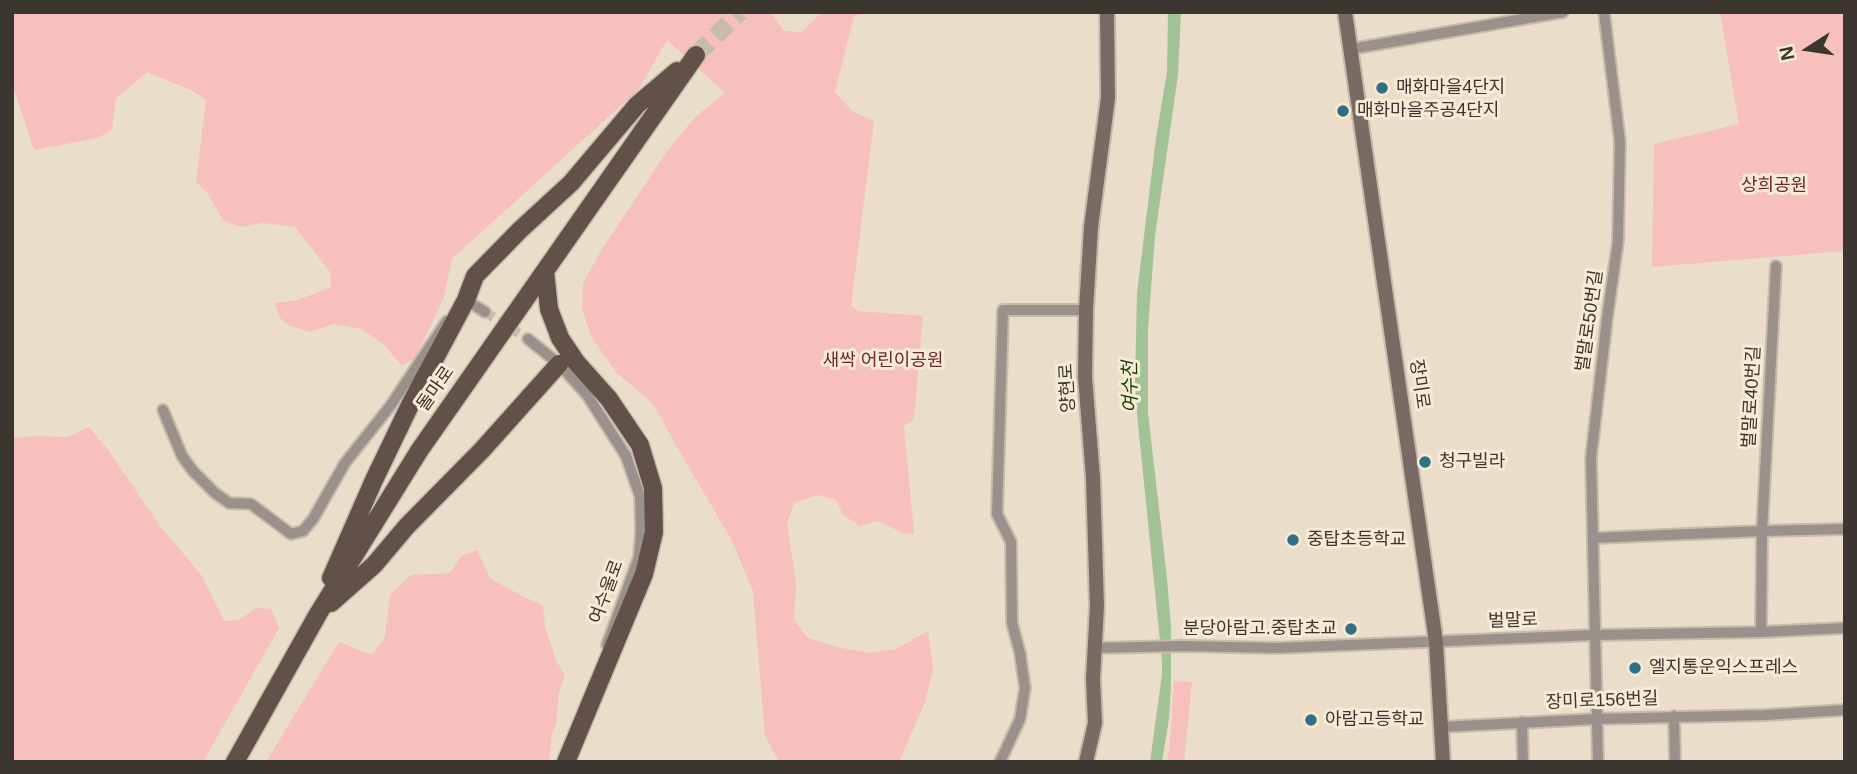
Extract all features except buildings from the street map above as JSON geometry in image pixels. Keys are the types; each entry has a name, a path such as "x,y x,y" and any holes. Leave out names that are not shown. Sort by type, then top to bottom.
{"main road":[{"name":"돌마로","path":"235,762 318,614 419,451 696,55 637,105 571,183 475,276 466,300"},
{"path":"545,271 549,309 560,338 576,362 609,399 640,445 653,488 654,532 644,574 564,762"},
{"path":"318,614 342,550 369,491 417,391 466,300"},
{"path":"318,614 374,565 558,364"}],"street":[{"name":"양현로","path":"1086,762 1095,723 1093,679 1097,606 1093,478 1085,377 1086,310 1091,228 1108,98 1107,12"},
{"name":"장미로","path":"1345,12 1436,642 1443,762"},
{"path":"1351,49 1563,12"},
{"name":"벌말로50번길","path":"1598,762 1591,458 1619,229 1620,142 1604,12"},
{"name":"벌말로40번길","path":"1761,632 1762,531 1776,266"},
{"path":"163,410 182,456 215,493 229,503 251,504 291,534 303,531 313,519 345,463 391,405 451,316 466,300 485,312"},
{"path":"1000,762 1020,719 1025,688 1012,623 1011,542 997,514 1003,310 1086,310"},
{"name":"여수울로","path":"528,339 558,364 587,395 626,456 640,496 639,557 603,658 577,719 564,762"},
{"path":"1593,538 1845,529"},
{"name":"벌말로","path":"1095,648 1277,648 1845,628"},
{"name":"장미로156번길","path":"1441,727 1845,710"},
{"path":"1674,716 1675,762"},
{"path":"1522,722 1523,762"}],"green space":[{"name":"새싹 어린이공원","path":"12,12 771,12 784,31 802,32 822,12 877,12 854,16 835,92 852,111 874,121 851,306 858,311 923,316 914,419 904,426 914,534 903,533 878,521 860,526 843,515 836,500 817,495 794,503 787,523 796,583 794,620 808,638 836,647 870,653 896,649 928,631 933,669 925,702 899,762 779,762 765,736 753,591 731,539 654,405 616,372 592,338 582,310 583,283 602,249 665,154 695,117 725,93 667,40 638,90 452,259 444,297 432,323 415,358 402,366 383,344 361,329 334,324 310,332 290,326 280,318 275,303 298,300 331,287 330,272 295,227 263,223 240,227 223,220 208,194 196,182 206,100 191,90 147,72 116,99 112,129 98,138 34,150 15,92 12,91"},
{"name":"상희공원","path":"1720,12 1844,12 1845,251 1652,267 1654,144 1739,124"},
{"path":"89,427 109,451 160,526 202,576 224,621 239,620 256,608 271,609 279,628 203,762 12,762 12,438 68,437"},
{"path":"477,550 490,578 543,605 545,627 557,662 565,675 559,692 549,762 266,762 339,642 372,655 385,637 390,595 411,575 450,573 461,556"},
{"path":"1174,681 1192,682 1184,762 1167,762"}],"shaded area":[{"path":"1168,12 1181,12 1178,75 1155,236 1148,329 1148,413 1167,578 1171,627 1171,687 1162,762 1150,762 1162,661 1137,414 1137,293 1167,72"}],"tunnel":[{"path":"696,55 740,12"},
{"path":"485,312 528,339"}],"place":[{"name":"매화마을4단지","path":"1382,88"},
{"name":"매화마을주공4단지","path":"1343,111"},
{"name":"청구빌라","path":"1425,462"},
{"name":"중탑초등학교","path":"1293,540"},
{"name":"분당아람고.중탑초교","path":"1351,629"},
{"name":"엘지통운익스프레스","path":"1635,668"},
{"name":"아람고등학교","path":"1311,720"}],"water label":[{"name":"여수천","path":"1131,387"}]}
